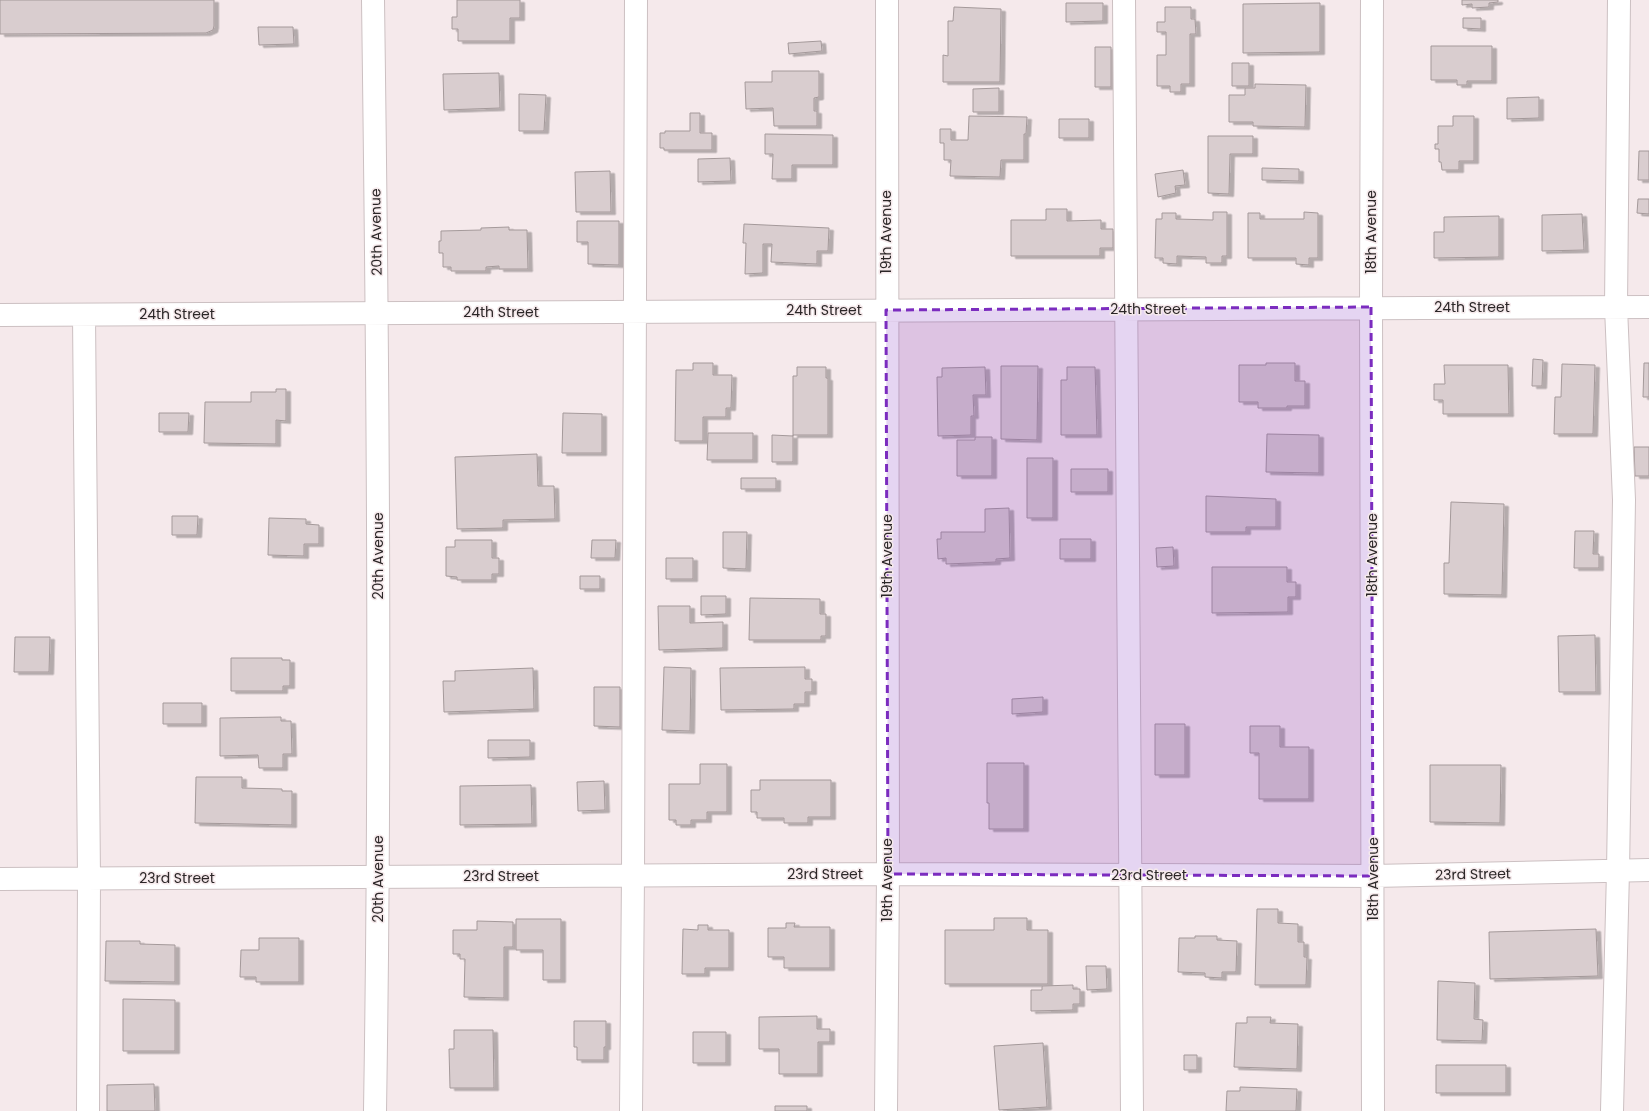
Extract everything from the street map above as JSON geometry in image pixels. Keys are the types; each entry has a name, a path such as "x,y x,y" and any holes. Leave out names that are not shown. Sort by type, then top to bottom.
{"street":[{"name":"20th Avenue","path":"373,0 377,313 379,877 375,1111"},
{"path":"631,1111 636,0"},
{"name":"19th Avenue","path":"886,1111 888,874 886,310 887,0"},
{"path":"1124,0 1132,1111"},
{"name":"18th Avenue","path":"1372,0 1371,307 1373,1111"},
{"path":"1612,1111 1618,871 1624,500 1616,307 1619,0"},
{"name":"24th Street","path":"0,315 1371,307 1649,307"},
{"path":"84,314 89,878 88,1111"},
{"name":"23rd Street","path":"0,879 888,874 1373,876 1649,870"}],"highlighted area":[{"path":"1371,307 1373,876 888,874 886,310"}],"building":[{"path":"0,0 214,0 214,26 213,30 206,33 0,34"},
{"path":"457,0 520,0 520,18 510,18 510,41 458,41 458,29 452,29 452,17 457,17"},
{"path":"1462,0 1498,0 1498,2 1489,3 1489,7 1472,8 1472,4 1462,5"},
{"path":"1066,3 1103,3 1103,21 1066,22"},
{"path":"1320,3 1320,52 1243,53 1243,4"},
{"path":"954,7 1001,9 1000,82 943,82 943,55 948,56 948,21 953,21"},
{"path":"1165,7 1191,7 1191,19 1195,19 1196,34 1190,34 1190,84 1181,84 1181,92 1170,92 1170,86 1157,86 1157,55 1166,55 1166,32 1157,32 1157,22 1165,22"},
{"path":"1463,18 1481,18 1481,29 1463,28"},
{"path":"258,27 293,27 294,44 259,45"},
{"path":"821,41 822,51 789,54 788,43"},
{"path":"1431,46 1492,46 1492,81 1467,81 1467,85 1457,85 1457,80 1431,80"},
{"path":"1095,47 1111,47 1111,87 1095,87"},
{"path":"1232,63 1249,63 1249,86 1232,86"},
{"path":"772,71 819,71 819,97 814,98 814,111 817,111 817,126 774,126 773,108 746,109 745,82 772,82"},
{"path":"499,73 500,108 444,110 443,74"},
{"path":"1255,84 1306,85 1305,127 1253,126 1253,122 1229,122 1229,95 1245,95 1245,88 1255,88"},
{"path":"999,88 999,112 973,112 973,89"},
{"path":"519,94 546,95 544,131 519,131"},
{"path":"1539,97 1539,118 1507,119 1507,98"},
{"path":"690,113 700,113 700,133 712,133 712,150 664,150 664,148 660,148 660,133 665,133 665,131 690,131"},
{"path":"969,116 1027,117 1026,134 1024,134 1024,160 1001,160 1000,177 950,176 951,160 944,160 944,143 940,143 940,129 951,129 951,140 968,140"},
{"path":"1453,116 1474,116 1474,161 1459,161 1459,170 1442,170 1441,162 1439,162 1439,149 1435,149 1435,144 1438,144 1438,126 1453,126"},
{"path":"1059,119 1089,119 1089,138 1059,138"},
{"path":"765,134 833,135 833,165 792,165 792,179 772,179 773,154 765,154"},
{"path":"1208,136 1253,136 1253,154 1230,154 1229,194 1208,193"},
{"path":"1639,151 1649,151 1649,180 1638,180"},
{"path":"730,158 731,181 698,182 698,159"},
{"path":"1262,168 1299,169 1299,181 1262,180"},
{"path":"1183,170 1185,185 1175,186 1176,193 1158,197 1155,174"},
{"path":"610,171 611,212 576,212 575,172"},
{"path":"1638,199 1649,199 1649,214 1637,213"},
{"path":"1046,209 1067,209 1067,221 1101,220 1101,229 1113,229 1113,248 1100,248 1100,256 1011,256 1011,220 1046,220"},
{"path":"1213,212 1227,212 1227,256 1222,256 1222,263 1206,263 1206,257 1177,256 1177,264 1163,263 1163,258 1155,258 1156,219 1162,219 1162,213 1176,213 1176,219 1213,220"},
{"path":"1304,212 1318,213 1318,258 1309,258 1309,265 1296,264 1296,258 1248,258 1248,213 1260,213 1260,219 1304,219"},
{"path":"1582,214 1584,250 1542,251 1542,215"},
{"path":"1499,216 1499,257 1434,258 1434,232 1444,232 1444,217"},
{"path":"577,221 619,221 619,265 588,264 588,242 577,242"},
{"path":"744,224 829,228 828,251 817,251 817,264 771,262 772,244 763,244 763,273 745,274 746,243 743,243"},
{"path":"509,227 509,230 527,230 528,269 499,269 499,266 486,267 486,271 451,271 451,267 443,267 443,253 439,253 441,231 481,230 481,228"},
{"path":"1533,359 1543,360 1542,386 1532,386"},
{"path":"693,363 713,363 713,375 732,375 731,408 726,408 726,417 703,417 703,441 675,441 676,370 693,370"},
{"path":"1266,363 1295,363 1295,381 1305,381 1305,406 1287,406 1287,408 1258,408 1258,402 1239,402 1239,365 1266,365"},
{"path":"1644,363 1649,363 1649,397 1643,397"},
{"path":"1562,364 1595,365 1593,434 1554,434 1555,397 1561,397"},
{"path":"1444,365 1508,365 1509,414 1443,414 1443,400 1434,400 1434,384 1445,384"},
{"path":"1001,366 1038,366 1037,440 1001,439"},
{"path":"797,367 826,367 826,378 828,378 828,435 793,435 793,376 797,376"},
{"path":"985,367 986,395 973,395 974,416 971,416 971,435 938,436 937,377 942,377 942,368"},
{"path":"1067,367 1095,367 1097,435 1061,435 1061,380 1067,380"},
{"path":"276,389 286,389 286,421 276,420 276,444 204,443 205,402 251,402 251,392 276,392"},
{"path":"159,413 189,413 188,432 159,432"},
{"path":"563,413 602,414 602,453 562,453"},
{"path":"708,433 753,433 753,460 707,460"},
{"path":"1267,434 1319,435 1319,473 1266,472"},
{"path":"772,435 793,436 793,462 772,462"},
{"path":"975,437 992,437 992,476 957,476 957,440 975,440"},
{"path":"1634,447 1649,447 1649,476 1635,476"},
{"path":"537,454 538,486 554,486 555,519 503,520 503,528 457,529 455,457"},
{"path":"1027,458 1053,458 1053,518 1027,518"},
{"path":"1071,469 1108,469 1108,492 1071,492"},
{"path":"741,478 776,478 776,489 741,489"},
{"path":"1206,496 1276,499 1276,527 1246,527 1246,532 1206,532"},
{"path":"1451,502 1504,504 1502,595 1444,594 1444,563 1449,563"},
{"path":"1009,508 1010,558 996,559 996,562 946,564 946,558 938,559 937,539 941,539 941,532 985,532 985,509"},
{"path":"172,516 198,516 197,535 172,535"},
{"path":"269,518 306,519 306,524 319,525 319,544 304,544 304,556 268,555"},
{"path":"1575,531 1594,531 1593,554 1599,554 1599,568 1574,568"},
{"path":"723,532 747,532 746,569 723,568"},
{"path":"1060,539 1091,539 1091,559 1060,559"},
{"path":"455,540 492,540 492,558 499,558 499,574 492,574 492,580 457,580 457,577 446,576 446,547 455,547"},
{"path":"592,540 616,540 615,558 591,558"},
{"path":"1173,547 1174,566 1157,567 1156,548"},
{"path":"666,558 693,558 693,579 666,579"},
{"path":"1212,567 1287,567 1287,582 1296,582 1296,597 1288,597 1288,612 1212,613"},
{"path":"580,576 600,576 600,589 580,589"},
{"path":"701,596 726,596 726,614 701,615"},
{"path":"750,598 820,599 820,614 826,614 826,636 821,636 821,640 749,640"},
{"path":"658,606 690,606 690,623 723,622 723,648 659,650"},
{"path":"1595,635 1596,692 1559,692 1558,636"},
{"path":"15,637 50,637 49,672 14,672"},
{"path":"231,658 282,658 282,660 290,660 290,686 283,686 283,691 231,691"},
{"path":"664,667 691,668 690,731 662,730"},
{"path":"805,667 805,679 812,679 812,692 805,692 805,704 794,704 794,709 721,710 720,668"},
{"path":"533,668 534,709 444,712 443,681 455,681 455,671"},
{"path":"594,687 620,687 620,727 594,726"},
{"path":"1043,697 1043,712 1012,714 1012,699"},
{"path":"163,703 202,703 202,724 163,724"},
{"path":"281,717 281,721 291,721 292,754 283,754 283,768 259,768 258,755 220,756 220,718"},
{"path":"1155,724 1185,724 1185,775 1155,775"},
{"path":"1250,726 1280,726 1280,747 1309,747 1309,799 1259,799 1259,753 1250,753"},
{"path":"488,740 530,740 530,757 488,758"},
{"path":"987,763 1024,763 1024,829 989,829 989,803 987,803"},
{"path":"700,764 727,764 727,812 707,812 707,820 691,820 691,825 676,825 676,820 669,820 669,784 700,784"},
{"path":"1430,765 1501,765 1500,823 1430,822"},
{"path":"196,777 242,777 242,788 282,789 282,791 292,791 292,825 195,823"},
{"path":"760,780 831,780 831,817 808,817 808,823 784,823 784,818 757,818 757,812 751,812 751,790 760,790"},
{"path":"604,781 605,810 578,811 577,782"},
{"path":"531,785 532,824 460,825 460,786"},
{"path":"1257,909 1278,909 1278,923 1298,924 1298,942 1304,942 1304,957 1307,957 1306,985 1255,985"},
{"path":"994,918 1027,918 1027,930 1048,930 1048,984 945,984 945,930 994,930"},
{"path":"516,919 561,919 561,980 543,980 543,950 516,950"},
{"path":"477,921 513,922 513,947 504,947 504,998 464,997 465,959 460,959 460,954 453,954 453,930 477,930"},
{"path":"786,923 795,923 794,927 830,927 830,968 784,968 784,957 768,957 768,928 786,928"},
{"path":"698,925 708,925 708,930 729,930 729,968 705,968 705,974 682,974 683,929 698,930"},
{"path":"1596,929 1598,976 1490,979 1489,932"},
{"path":"1195,936 1217,936 1217,940 1237,941 1236,972 1222,972 1222,978 1205,977 1205,973 1178,972 1179,938 1195,938"},
{"path":"259,938 299,938 299,982 256,982 256,977 240,977 241,950 259,950"},
{"path":"106,941 140,941 140,944 175,945 175,982 105,981"},
{"path":"1086,966 1106,966 1107,989 1087,990"},
{"path":"1438,981 1475,983 1474,1019 1483,1020 1482,1041 1437,1040"},
{"path":"1073,985 1073,989 1080,989 1080,1004 1073,1004 1073,1010 1031,1011 1031,990 1042,990 1042,986"},
{"path":"123,999 175,1000 175,1051 123,1051"},
{"path":"817,1016 817,1029 830,1029 830,1042 818,1042 818,1074 779,1074 779,1049 759,1049 759,1017"},
{"path":"1247,1017 1271,1017 1270,1023 1298,1024 1297,1069 1234,1067 1236,1023 1247,1023"},
{"path":"574,1021 606,1021 606,1047 604,1047 604,1060 577,1060 577,1047 574,1047"},
{"path":"454,1030 493,1030 494,1088 450,1088 449,1049 454,1049"},
{"path":"693,1032 726,1032 726,1063 693,1063"},
{"path":"1043,1043 1047,1107 999,1110 994,1046"},
{"path":"1184,1055 1197,1055 1197,1070 1184,1070"},
{"path":"1436,1065 1506,1065 1506,1093 1436,1093"},
{"path":"154,1084 155,1111 107,1111 107,1085"},
{"path":"1240,1087 1297,1089 1296,1111 1226,1111 1227,1091 1240,1091"},
{"path":"775,1106 807,1106 807,1111 775,1111"}]}
